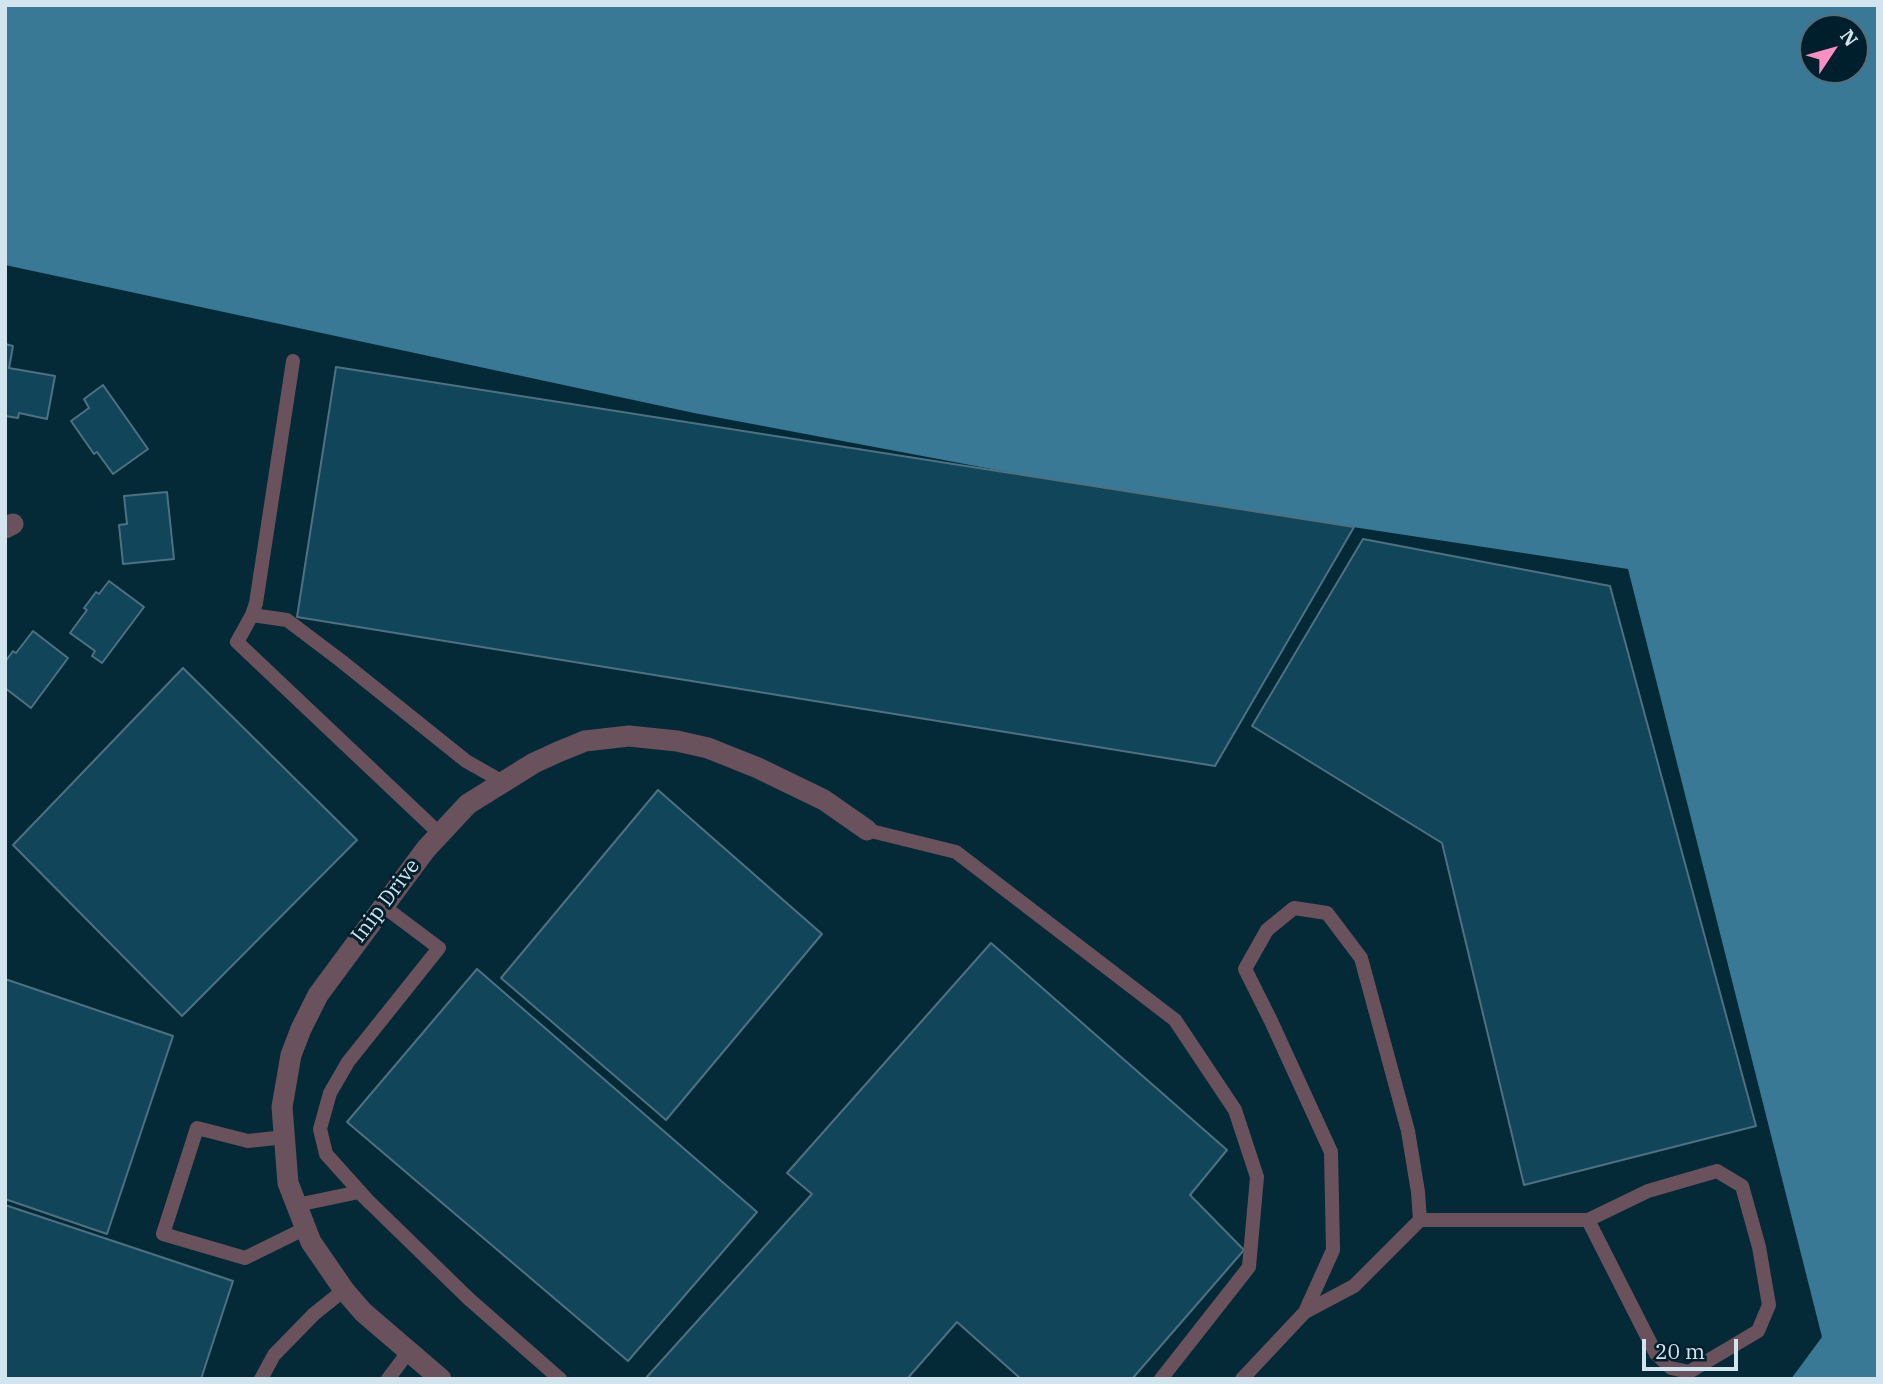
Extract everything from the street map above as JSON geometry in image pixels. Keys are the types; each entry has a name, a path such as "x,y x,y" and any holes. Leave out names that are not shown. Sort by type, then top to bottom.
{"street":[{"name":"Inip Drive","path":"441,1379 363,1311 344,1290 311,1242 288,1183 282,1107 291,1055 318,995 426,849 468,804 534,763 585,741 629,736 677,741 708,748 758,768 824,800 867,830"}],"lane":[{"path":"293,361 256,603 253,615 237,642 440,834"},
{"path":"253,615 287,620 466,761 503,782"},
{"path":"867,830 956,852 1175,1020 1235,1110 1257,1177 1249,1268 1161,1379"},
{"path":"370,1203 326,1154 320,1129 330,1093 348,1062 439,948 383,906"},
{"path":"1305,1312 1333,1250 1331,1153 1245,969 1267,930 1294,908 1327,913 1361,958 1408,1131 1420,1220"},
{"path":"285,1137 248,1141 197,1128 163,1234 245,1258 306,1228"},
{"path":"1242,1379 1305,1312 1354,1286 1420,1220 1588,1220 1648,1192 1717,1171 1742,1186 1759,1247 1769,1305 1758,1331 1689,1371 1671,1368 1657,1354 1588,1220"},
{"path":"297,1205 359,1192 469,1299 560,1379"},
{"path":"261,1379 274,1355 314,1314 344,1290"},
{"path":"388,1379 410,1351"}],"water":[{"path":"5,5 1878,5 1878,1379 1791,1379 1822,1337 1628,569 1071,484 694,413 5,265"}],"building":[{"path":"5,344 13,346 9,368 55,376 47,419 19,413 18,418 5,416"},
{"path":"336,367 1354,527 1215,766 297,617"},
{"path":"103,385 148,449 113,474 97,452 94,454 71,421 89,408 84,399"},
{"path":"167,492 174,559 123,564 119,525 127,524 124,496"},
{"path":"1363,539 1610,586 1756,1126 1524,1185 1442,843 1252,726"},
{"path":"109,581 144,607 102,663 92,656 95,651 70,633 96,592 99,594"},
{"path":"33,631 68,658 31,708 5,688 5,662 13,651 16,653"},
{"path":"183,668 357,840 182,1016 13,845"},
{"path":"658,790 822,934 666,1120 501,978"},
{"path":"991,943 1227,1150 1190,1195 1244,1250 1132,1379 1021,1379 957,1322 907,1379 645,1379 812,1194 787,1173"},
{"path":"477,969 757,1212 628,1361 347,1122"},
{"path":"5,979 173,1036 107,1234 5,1199"},
{"path":"5,1205 233,1281 201,1379 5,1379"}]}
